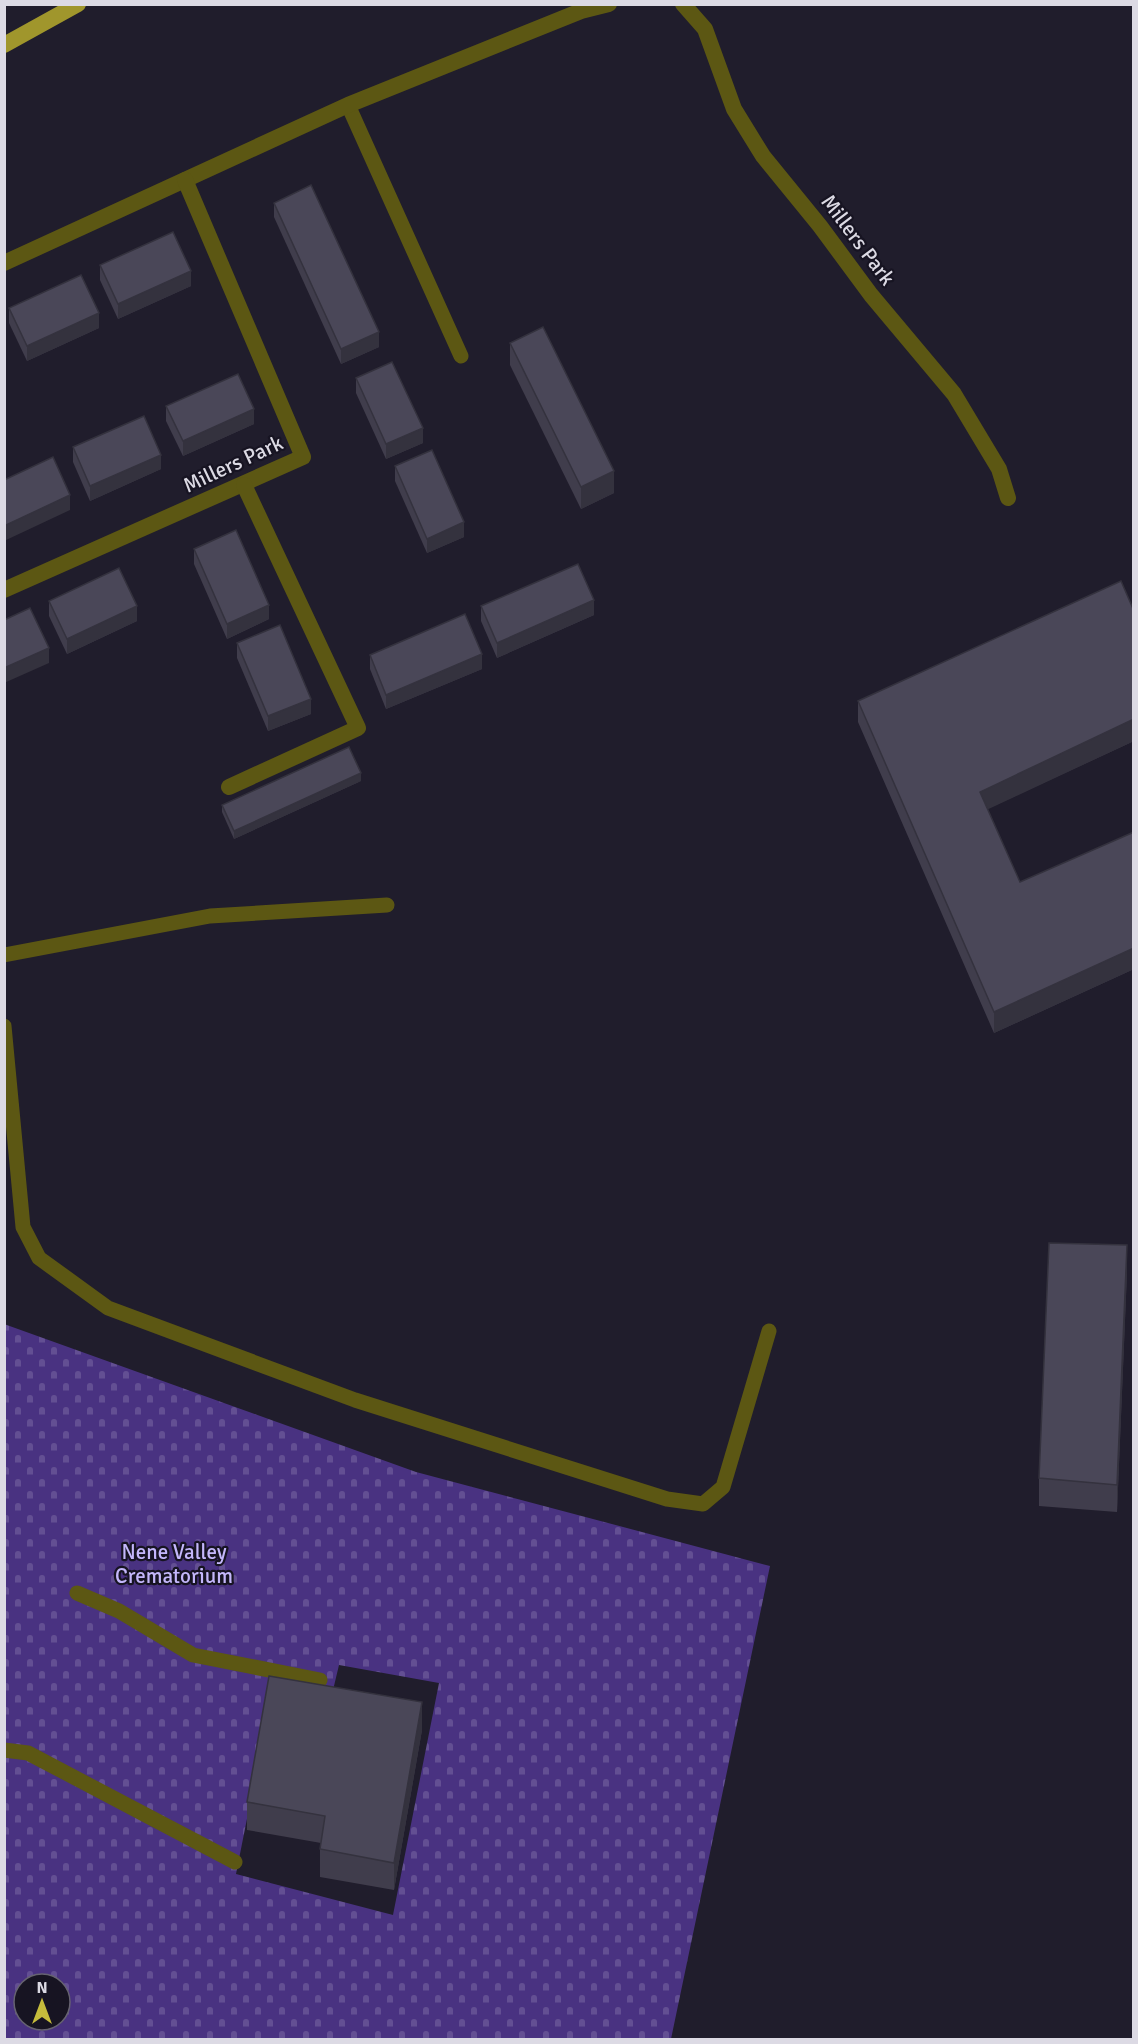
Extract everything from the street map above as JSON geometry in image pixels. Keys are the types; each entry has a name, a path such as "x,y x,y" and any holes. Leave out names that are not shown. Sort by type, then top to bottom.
{"highway":[{"path":"4,45 78,4"}],"street":[{"path":"4,263 348,105 581,11 609,4"},
{"name":"Millers Park","path":"683,4 705,29 734,109 763,156 820,226 871,295 954,394 999,469 1008,498"},
{"name":"Millers Park","path":"4,590 303,457 186,180"},
{"path":"229,787 358,728 244,485"}],"lane":[{"path":"348,105 461,356"},
{"path":"4,955 210,916 387,905"},
{"path":"4,1026 23,1227 39,1258 108,1308 355,1400 667,1499 703,1504 723,1487 769,1331"},
{"path":"77,1593 119,1611 193,1655 320,1680"},
{"path":"4,1750 28,1754 235,1862"}],"green space":[{"name":"Nene Valley Crematorium","path":"4,1324 416,1472 770,1566 671,2039 5,2039","holes":["339,1665 439,1683 393,1915 236,1874 270,1703 328,1711"]}],"building":[{"path":"311,185 379,332 341,349 274,203"},
{"path":"173,232 191,271 118,304 100,265"},
{"path":"81,275 99,313 27,346 9,308"},
{"path":"543,327 614,471 581,487 510,343"},
{"path":"392,362 423,428 386,444 356,378"},
{"path":"238,374 254,409 183,441 166,406"},
{"path":"144,416 161,455 90,486 73,447"},
{"path":"432,450 464,522 427,539 395,466"},
{"path":"53,457 70,495 4,526 4,480"},
{"path":"236,530 269,605 227,624 194,549"},
{"path":"578,564 594,600 497,643 481,606"},
{"path":"119,568 137,606 67,639 49,601"},
{"path":"1121,581 1134,611 1134,719 980,792 1020,882 1134,832 1134,948 994,1012 858,701"},
{"path":"30,608 49,648 4,668 4,620"},
{"path":"465,614 482,654 386,695 370,655"},
{"path":"280,625 311,699 268,716 237,643"},
{"path":"349,747 361,773 234,831 222,805"},
{"path":"1049,1243 1127,1245 1117,1485 1039,1478"},
{"path":"269,1676 422,1702 394,1863 320,1849 325,1816 247,1802"}]}
